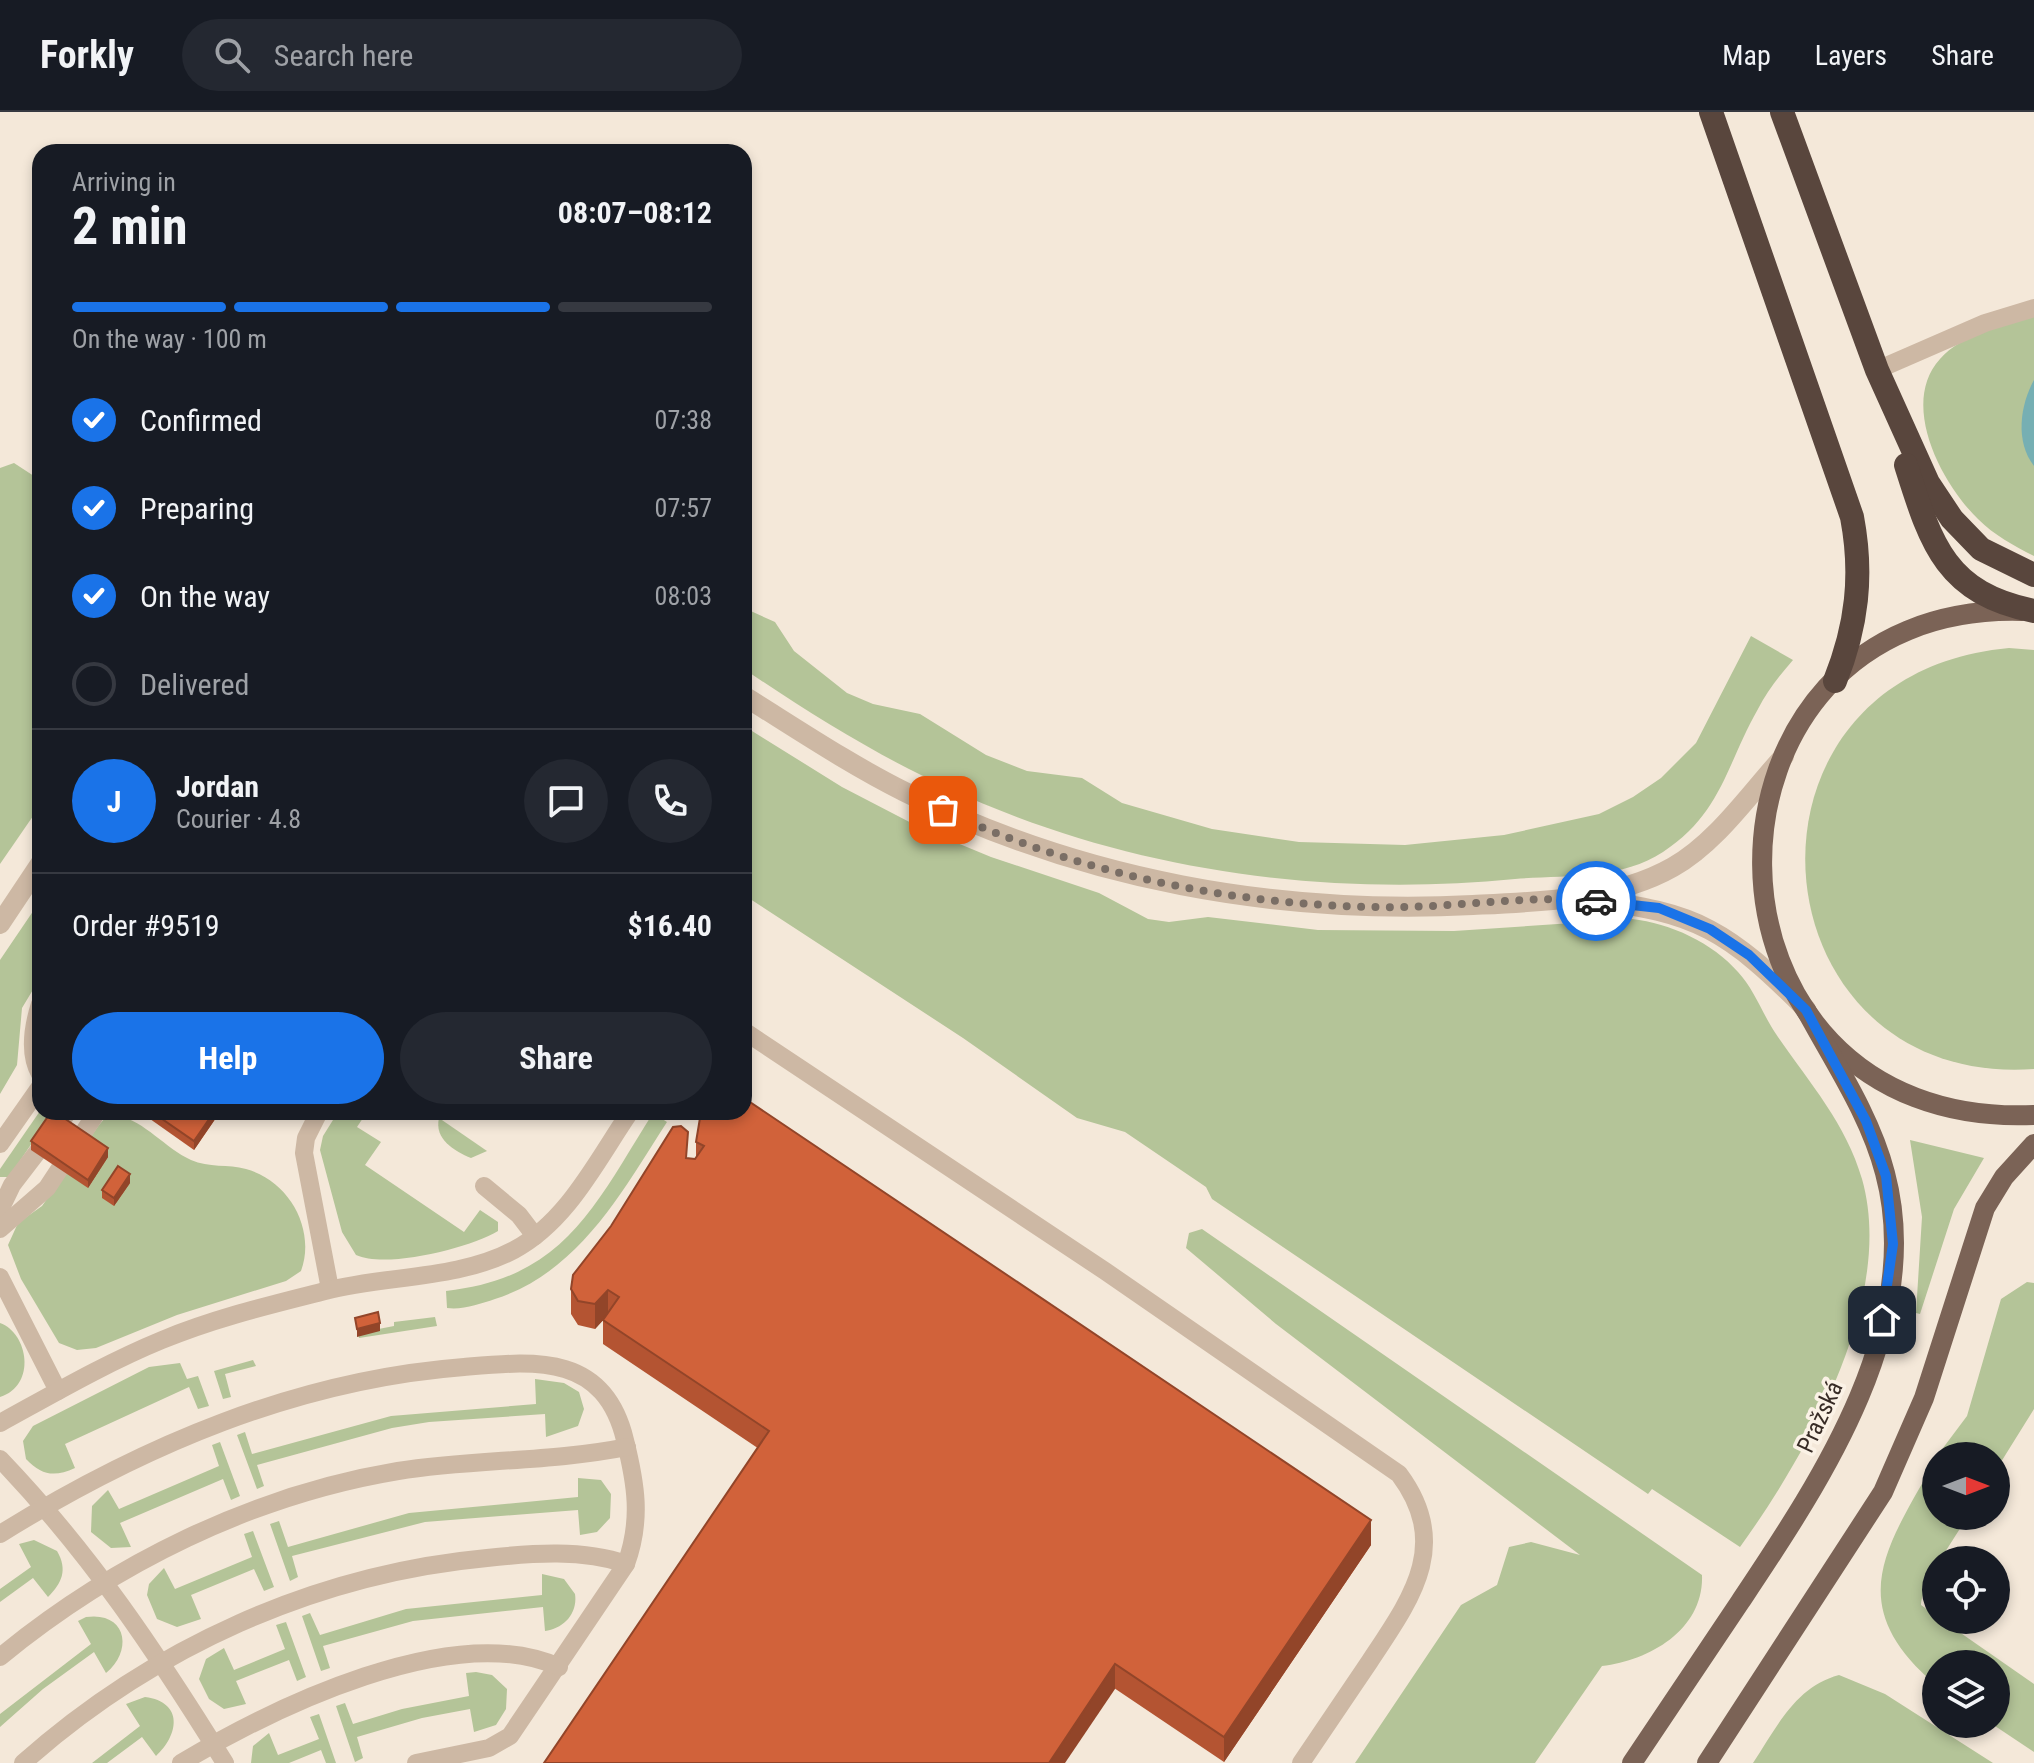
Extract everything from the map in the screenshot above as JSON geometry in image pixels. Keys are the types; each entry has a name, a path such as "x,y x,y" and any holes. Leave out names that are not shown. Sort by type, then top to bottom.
{"highway":[{"path":"1711,112 1852,517 1858,548 1856,611 1835,681"},
{"path":"1782,112 1877,370 1921,512 1940,551 1952,569 1980,594 1995,602 2034,612"},
{"path":"1877,370 1921,470 1947,512 1981,549 2034,575"}],"main road":[{"path":"2034,612 1977,613 1918,627 1872,651 1835,681 1814,706 1784,756 1765,811 1760,879 1773,945 1787,978 1806,1010 1860,1066 1908,1094 1978,1114 2034,1115"},
{"name":"Pražská","path":"1632,1763 1764,1566 1836,1449 1862,1390 1884,1313 1893,1244 1886,1176 1866,1121 1806,1010"},
{"path":"1707,1763 1883,1492 1924,1398 1985,1208 2004,1177 2034,1144"}],"street":[{"path":"752,701 904,791 1024,843 1178,886 1302,903 1377,907 1453,906 1564,898 1652,877 1688,858 1784,756"},
{"path":"0,924 32,876"},
{"path":"1564,898 1639,905 1690,918 1749,955 1806,1010"}],"lane":[{"path":"1877,370 1985,323 2034,308"},
{"path":"752,1036 1384,1460 1399,1474 1423,1522 1421,1575 1399,1617 1301,1763"},
{"path":"0,1144 32,1098"},
{"path":"0,1210 12,1185 62,1120"},
{"path":"0,1229 47,1188 92,1120"},
{"path":"315,1120 306,1138 304,1153 330,1289"},
{"path":"0,1423 114,1362 186,1331 330,1289 474,1264 514,1250 535,1236 563,1210 625,1120"},
{"path":"484,1186 519,1215 535,1236"},
{"path":"0,1277 58,1391"},
{"path":"0,1534 128,1462 221,1421 345,1383 439,1369 533,1362 576,1371 608,1401 622,1427 637,1511 634,1542 626,1564 518,1727 500,1744 416,1763"},
{"path":"0,1657 107,1582 180,1541 239,1516 356,1480 447,1465 578,1455 627,1447"},
{"path":"0,1459 45,1506 107,1582 225,1763"},
{"path":"23,1763 72,1721 161,1662 288,1603 406,1567 515,1555 600,1557 626,1564"},
{"path":"181,1763 320,1692 420,1663 466,1655 509,1654 559,1667"}],"green space":[{"path":"2034,315 2034,556 1984,525 1951,486 1930,443 1924,398 1928,377 1949,350 1984,331"},
{"path":"14,463 32,475 32,818 0,864 0,468"},
{"path":"752,612 775,622 794,651 847,693 873,704 920,714 986,755 1027,771 1082,778 1122,803 1212,829 1299,842 1405,845 1504,835 1599,814 1661,778 1696,743 1751,636 1793,660 1762,702 1711,804 1683,837 1663,852 1647,861 1610,872 1443,884 1297,880 1225,871 1154,858 1083,839 1015,816 948,788 895,762 752,674"},
{"path":"2009,648 2034,650 2034,1069 1940,1058 1870,1015 1825,952 1806,876 1814,798 1849,728 1914,675"},
{"path":"752,731 842,787 921,828 991,857 1099,893 1148,919 1169,922 1208,917 1318,930 1454,931 1632,919 1690,936 1728,962 1749,986 1776,1034 1836,1121 1862,1179 1869,1225 1867,1274 1856,1323 1839,1373 1792,1467 1740,1547 1652,1489 1648,1494 1212,1199 1206,1187 1125,1132 1077,1118 963,1038 752,900"},
{"path":"32,913 32,991 22,1008 17,1065 0,1094 0,960"},
{"path":"34,1120 48,1120 9,1177 0,1177 0,1169"},
{"path":"103,1120 131,1120 191,1160 246,1169 275,1184 296,1209 302,1224 305,1255 301,1271 286,1281 177,1315 96,1348 77,1350 59,1343 21,1279 8,1245 18,1223 42,1206"},
{"path":"333,1120 362,1120 357,1127 381,1142 365,1165 464,1232 480,1210 498,1222 498,1231 468,1244 428,1255 387,1260 356,1255 342,1232 320,1150 323,1136"},
{"path":"439,1120 442,1120 487,1151 471,1158 458,1152 442,1138"},
{"path":"649,1120 667,1122 596,1227 551,1270 525,1287 495,1299 477,1305 447,1308 446,1291 487,1283 520,1271 548,1253 572,1232 613,1178"},
{"path":"1910,1140 1984,1158 1954,1209 1920,1314 1916,1313 1922,1217"},
{"path":"1202,1229 1702,1575 1694,1611 1684,1626 1656,1649 1620,1663 1602,1666 1535,1763 1355,1763 1461,1605 1497,1585 1509,1547 1531,1542 1580,1555 1276,1324 1186,1248 1189,1233"},
{"path":"2027,1282 2034,1283 2034,1409 2010,1448 2010,1442 1948,1442 1967,1416 2001,1299"},
{"path":"435,1317 437,1326 359,1338 358,1333 394,1326 394,1322"},
{"path":"0,1323 17,1337 22,1348 24,1371 12,1391 0,1397"},
{"path":"253,1360 256,1366 225,1374 231,1397 223,1399 214,1371"},
{"path":"180,1363 187,1379 198,1376 209,1406 198,1409 189,1387 65,1444 75,1468 61,1473 43,1472 26,1459 23,1441 33,1426 149,1367"},
{"path":"535,1379 564,1383 579,1392 584,1409 578,1426 546,1437 545,1414 429,1422 392,1428 257,1465 264,1486 257,1489 237,1435 245,1432 252,1454 391,1416 536,1404"},
{"path":"220,1442 240,1496 231,1500 223,1479 120,1523 131,1547 111,1548 91,1532 92,1506 108,1490 119,1509 219,1466 212,1445"},
{"path":"578,1478 601,1480 611,1494 610,1518 597,1532 580,1535 578,1510 425,1522 292,1556 298,1577 290,1581 270,1524 279,1521 288,1547 409,1513 578,1497"},
{"path":"1922,1484 1922,1530 1959,1530 1949,1546 1922,1546 1922,1634 1962,1634 1985,1650 1922,1650 1922,1671 1907,1656 1889,1628 1881,1601 1882,1575 1889,1548"},
{"path":"253,1531 274,1587 264,1591 254,1569 191,1595 201,1619 177,1627 157,1619 147,1595 149,1584 164,1568 175,1589 252,1557 244,1534"},
{"path":"34,1540 57,1551 63,1570 57,1587 48,1597 33,1578 0,1602 0,1589 31,1567 19,1544"},
{"path":"542,1574 564,1579 575,1594 572,1614 552,1630 545,1631 543,1607 413,1621 323,1646 330,1668 321,1671 302,1616 310,1613 320,1635 406,1609 542,1595"},
{"path":"86,1617 110,1620 122,1634 123,1644 115,1664 106,1673 94,1652 43,1689 0,1727 0,1714 91,1644 78,1621"},
{"path":"286,1622 306,1677 297,1681 289,1660 236,1681 246,1704 224,1709 209,1699 199,1679 206,1659 224,1648 234,1670 285,1649 276,1625"},
{"path":"2010,1667 2034,1684 2034,1752 2010,1736"},
{"path":"466,1673 492,1675 507,1689 506,1709 496,1725 474,1732 470,1709 422,1718 357,1737 363,1758 355,1762 336,1706 345,1703 353,1724 402,1709 469,1696"},
{"path":"1839,1675 1885,1694 1922,1718 1922,1738 1954,1738 1993,1763 1753,1763 1788,1710 1810,1689"},
{"path":"145,1697 158,1700 172,1712 173,1729 164,1748 156,1756 142,1737 107,1763 92,1763 140,1726 126,1704"},
{"path":"319,1714 336,1763 326,1763 321,1750 289,1763 251,1763 253,1746 269,1733 278,1755 319,1739 310,1717"}],"water":[{"path":"2034,380 2034,466 2024,446 2022,423 2025,401"}],"building":[{"path":"752,1103 1371,1520 1224,1737 1115,1664 1049,1763 544,1763 769,1431 603,1320 619,1297 608,1290 595,1304 578,1301 571,1289 573,1275 611,1226 673,1127 681,1126 688,1132 686,1158 695,1159 704,1146 696,1142 700,1120 752,1120"},
{"path":"45,1120 67,1120 108,1148 88,1180 31,1141"},
{"path":"164,1120 208,1120 194,1141"},
{"path":"118,1166 130,1174 114,1198 102,1190"},
{"path":"378,1312 380,1323 357,1329 355,1318"}],"way so far":[{"path":"943,810 1024,843 1098,866 1178,886 1234,895 1377,907 1519,903 1564,898 1596,901"}],"route":[{"path":"1596,901 1659,908 1690,918 1749,955 1806,1010 1866,1121 1886,1176 1893,1244 1882,1320"}]}
